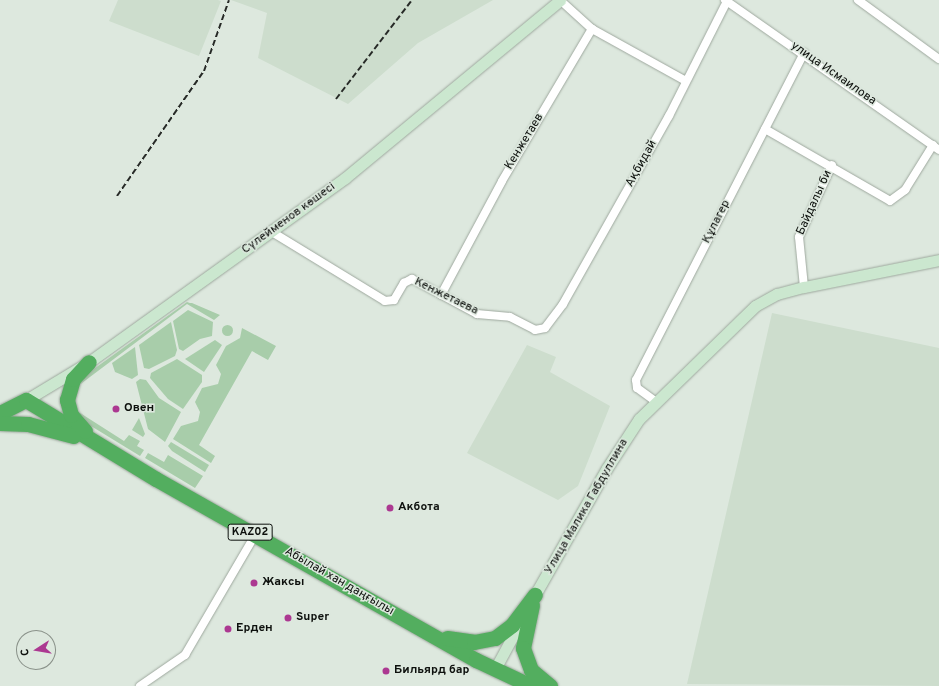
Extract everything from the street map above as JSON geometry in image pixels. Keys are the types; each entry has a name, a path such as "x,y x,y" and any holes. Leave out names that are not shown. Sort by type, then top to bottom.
{"highway":[{"path":"89,362 70,384 68,405 79,425 109,451"},
{"name":"Сүлейменов көшесі","path":"0,413 26,400"},
{"name":"Абылай хан даңғылы","path":"26,400 109,451 255,535 424,630 498,663 517,682 531,686"},
{"name":"KАZ02","path":"0,423 57,430 109,451"},
{"path":"424,630 459,641 489,640 507,630 535,595"},
{"path":"535,595 523,648 531,670 550,686"}],"street":[{"path":"560,0 592,29 686,81"},
{"name":"Сүлейменов көшесі","path":"26,400 89,362 272,232 406,130 560,0"},
{"path":"858,0 939,59"},
{"name":"улица Исмаилова","path":"726,1 804,53 936,147"},
{"name":"Ақбидай","path":"549,323 686,81 726,1"},
{"name":"Кенжетаев","path":"441,295 502,181 592,29"},
{"name":"Құлагер","path":"655,401 639,390 636,380 804,53"},
{"path":"765,129 832,165 890,201 902,193 936,147"},
{"name":"Байдалы би","path":"804,287 799,237 832,165"},
{"name":"Кенжетаева","path":"272,232 385,301 394,300 404,283 412,279 477,314 510,317 535,330 549,323"},
{"name":"Улица Малика Габдуллина","path":"498,663 607,468 655,401 755,306 777,294 804,287 939,260"},
{"path":"140,686 185,655 255,535"}],"shaded area":[{"path":"118,0 221,1 199,56 109,21"},
{"path":"231,0 493,0 418,43 348,104 258,58 267,13"},
{"path":"772,313 939,348 939,686 687,684"},
{"path":"527,345 556,357 550,372 610,406 578,486 558,500 467,453"}],"green space":[{"path":"187,302 220,315 214,320 187,304 78,386 74,399 77,411 124,441 129,435 140,441 137,446 144,450 140,456 73,415 73,384"},
{"path":"188,310 213,322 212,336 200,339 183,351 179,349 173,321"},
{"path":"171,322 177,350 175,356 149,369 144,368 139,345"},
{"path":"227,324 231,326 233,330 231,334 227,336 223,334 221,330 223,326"},
{"path":"242,328 276,346 268,360 252,351 199,445 215,456 211,463 173,439 181,426 198,421 200,412 195,402 202,388 218,384 221,374 216,365 226,346 240,338"},
{"path":"215,340 222,345 204,372 185,359"},
{"path":"135,347 138,375 132,379 115,372 112,363"},
{"path":"177,359 202,375 202,382 183,409 168,399 150,378 151,373"},
{"path":"140,379 146,380 159,398 181,412 165,442 148,429 136,382"},
{"path":"139,418 145,434 143,437 132,430"},
{"path":"171,442 209,465 205,472 172,451 168,446"},
{"path":"148,453 164,462 168,455 203,476 195,488 145,458"}],"railway":[{"path":"117,196 204,71 229,0"},
{"path":"336,99 412,0"}],"place":[{"name":"Овен","path":"116,409"},
{"name":"Акбота","path":"390,508"},
{"name":"Жаксы","path":"254,583"},
{"name":"Super","path":"288,618"},
{"name":"Ерден","path":"228,629"},
{"name":"Бильярд бар","path":"386,671"}]}
